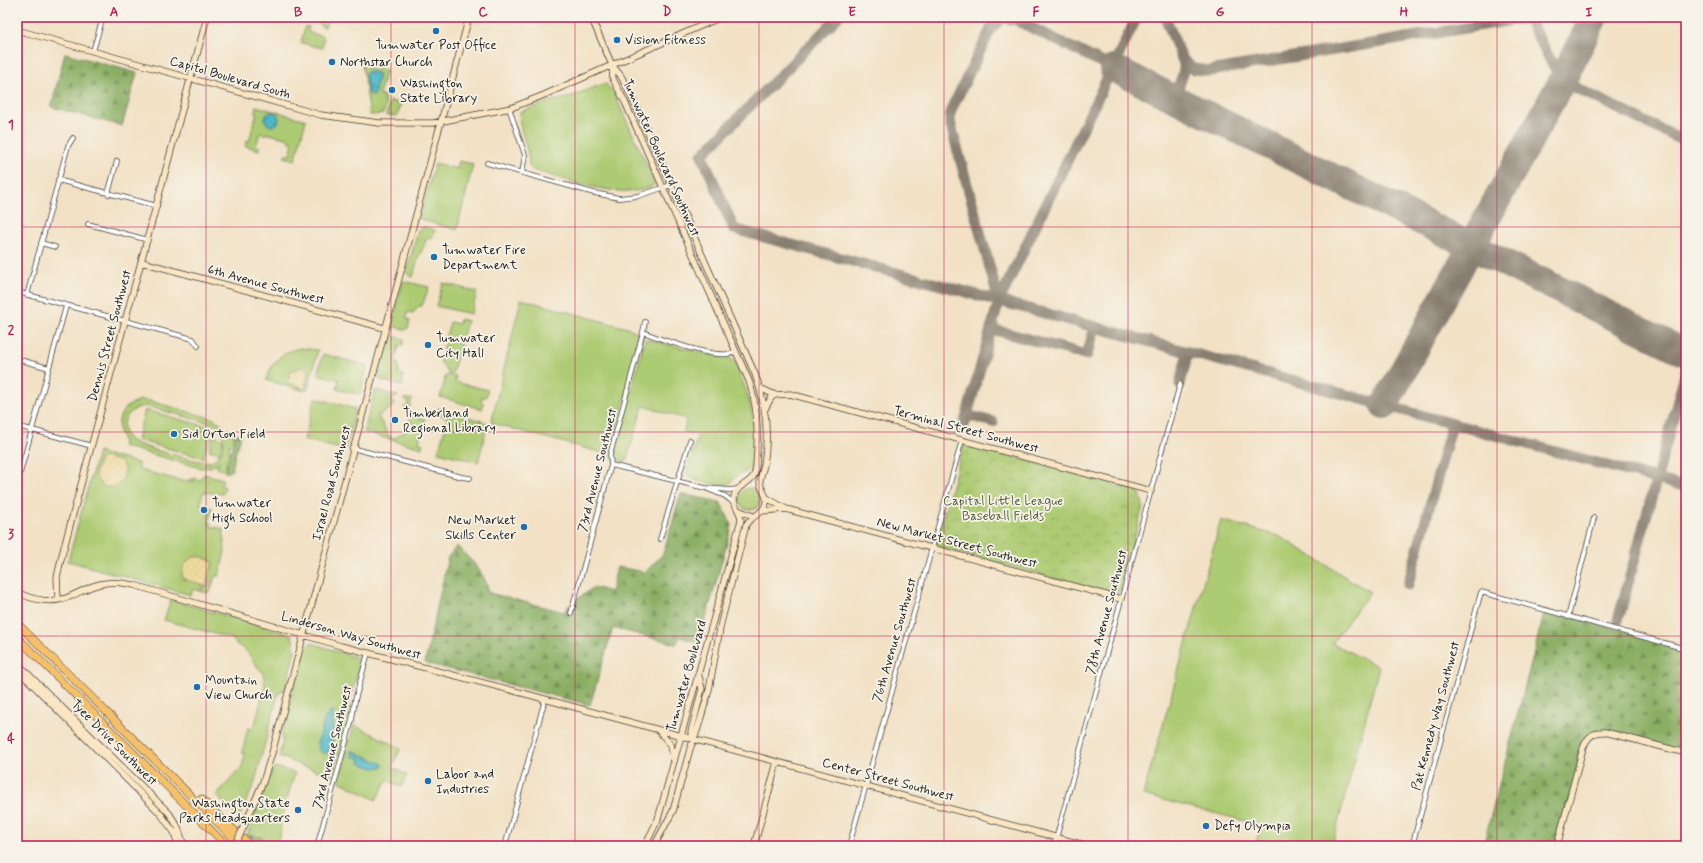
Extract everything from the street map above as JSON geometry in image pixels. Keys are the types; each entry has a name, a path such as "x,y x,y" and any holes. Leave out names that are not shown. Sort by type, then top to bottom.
{"highway":[{"path":"17,623 132,738 163,763 235,835"},
{"path":"17,637 227,846"},
{"path":"242,844 251,846"}],"street":[{"path":"93,51 103,17"},
{"name":"Dennis Street Southwest","path":"58,600 57,577 207,17"},
{"name":"Israel Road Southwest","path":"235,846 263,782 384,328 469,17"},
{"path":"591,17 612,65"},
{"name":"Capitol Boulevard South","path":"17,30 302,110 347,120 379,123 440,122 508,108 544,95 721,17"},
{"name":"Tumwater Boulevard Southwest","path":"612,65 621,76 637,108 760,388 765,409 767,434 760,480 762,488"},
{"name":"Tumwater Boulevard Southwest","path":"612,65 613,79 625,102 662,189 749,381 756,406 758,426 756,460 753,476 746,483"},
{"path":"508,108 525,155 522,173"},
{"path":"27,295 58,180 68,146 73,138"},
{"path":"108,194 117,161"},
{"path":"487,163 594,193 619,198 638,196 671,185"},
{"path":"58,180 157,206"},
{"path":"88,224 148,240"},
{"path":"41,243 54,247"},
{"name":"6th Avenue Southwest","path":"142,262 384,328"},
{"path":"17,292 193,339 198,346"},
{"path":"17,484 66,306"},
{"name":"73rd Avenue Southwest","path":"571,613 611,465 610,455 645,322"},
{"path":"643,332 661,340 714,353 728,354 736,351"},
{"path":"17,359 49,368"},
{"name":"78th Avenue Southwest","path":"1054,846 1180,384"},
{"name":"Terminal Street Southwest","path":"760,388 775,395 790,394 1151,491"},
{"path":"765,409 771,398 775,395"},
{"path":"17,426 92,446"},
{"path":"660,539 679,482 690,440"},
{"name":"76th Avenue Southwest","path":"849,846 962,440"},
{"path":"352,448 462,478 470,478"},
{"path":"611,465 705,488 730,490 738,489"},
{"path":"705,488 725,496 734,503 738,510 753,516 762,511 767,498 762,488 746,483 738,489 734,495 734,503"},
{"name":"New Market Street Southwest","path":"767,498 786,509 1121,599"},
{"name":"New Market Street Southwest","path":"762,511 786,509"},
{"name":"Tumwater Boulevard","path":"645,846 658,819 699,674 741,520 738,510"},
{"name":"Tumwater Boulevard","path":"654,846 673,811 692,740 697,731 709,690 717,640 746,525 753,516"},
{"path":"1594,518 1568,617 1686,649"},
{"name":"Linderson Way Southwest","path":"17,592 36,599 58,600 101,584 125,583 368,653 681,736"},
{"name":"Pat Kennedy Way Southwest","path":"1412,846 1481,592 1568,617"},
{"name":"73rd Avenue Southwest","path":"317,846 352,720 355,700 368,653"},
{"name":"Tyee Drive Southwest","path":"17,663 25,675 160,813 174,832 178,846"},
{"name":"Tyee Drive Southwest","path":"17,669 169,813 178,828 184,846"},
{"path":"692,740 691,732 702,689 699,674"},
{"path":"17,685 25,675"},
{"path":"505,846 545,699"},
{"path":"658,730 671,745 674,763"},
{"path":"1557,846 1582,752 1586,742 1591,736 1599,732 1609,733 1686,753"},
{"name":"Center Street Southwest","path":"681,736 1088,846"},
{"path":"754,846 777,762"}],"green space":[{"path":"300,17 325,17 327,22 325,27 321,26 318,22"},
{"path":"305,26 309,27 308,32 324,37 322,48 301,43"},
{"path":"65,53 137,73 122,126 51,107"},
{"path":"362,64 367,65 367,68 377,71 378,68 386,70 379,95 384,96 384,101 386,102 383,114 370,115"},
{"path":"606,84 614,93 654,181 654,185 642,190 612,190 577,183 533,170 529,166 529,159 519,118 520,112 550,101 567,98"},
{"path":"390,101 401,104 397,116 386,115"},
{"path":"256,106 306,120 295,160 284,157 285,154 290,155 293,143 288,141 289,139 266,133 265,135 260,133 256,146 260,147 259,150 245,146 247,141 249,141 257,112 255,111"},
{"path":"459,161 473,164 457,230 422,220 420,217 435,163 457,169"},
{"path":"423,227 435,230 432,239 427,238 421,253 419,254 413,277 407,274 407,271 418,230"},
{"path":"403,281 429,287 422,306 419,306 413,313 408,312 406,318 410,320 408,328 405,330 395,327 392,323"},
{"path":"443,283 477,292 471,314 436,306"},
{"path":"521,299 631,329 642,335 610,455 491,423"},
{"path":"460,319 467,321 452,374 448,373 440,361 450,322 459,324"},
{"path":"391,336 404,339 403,345 399,345 395,362 398,363 399,373 404,376 402,386 380,380 379,377 387,339"},
{"path":"645,339 734,360 750,402 754,433 752,460 749,469 747,472 739,474 728,485 700,482 686,475 698,435 684,432 686,419 643,406 626,462 613,459"},
{"path":"300,348 318,350 308,389 304,391 266,380 271,368 278,359 288,352"},
{"path":"323,354 368,366 360,395 337,389 339,380 317,374"},
{"path":"447,375 456,376 455,382 488,390 486,397 482,397 481,402 484,403 482,409 440,397 445,380 444,377"},
{"path":"375,390 398,396 392,399 395,405 378,416 389,436 393,439 413,426 404,407 408,405 408,401 403,399 412,399 410,408 411,414 415,417 425,419 419,442 423,444 422,448 364,432"},
{"path":"315,398 356,409 345,450 304,440"},
{"path":"142,400 150,401 214,419 222,424 228,433 236,435 233,444 230,444 228,452 231,452 225,471 217,468 217,465 220,462 210,467 201,468 122,446 123,444 119,431 119,420 127,407","holes":["146,406 213,424 223,436 224,443 222,451 219,455 208,462 168,454 135,443 126,435 124,429 126,418 134,410"]},
{"path":"438,408 488,423 478,462 438,452 448,418 437,414"},
{"name":"Sid Orton Field","path":"145,410 212,428 203,458 137,440"},
{"path":"239,433 241,436 232,470 226,473 225,469 234,441 234,436"},
{"path":"216,436 223,440 220,453 209,450 212,437 216,438"},
{"name":"Capital Little League Baseball Fields","path":"964,443 1134,490 1140,493 1143,506 1120,591 1115,595 935,546"},
{"path":"98,452 138,463 140,470 186,482 187,480 190,481 191,478 193,482 194,478 200,480 204,474 223,479 221,486 225,487 223,494 203,492 200,504 212,508 209,523 211,523 210,526 223,529 225,552 219,576 215,576 211,590 207,593 193,589 191,595 68,561","holes":["200,556 213,562 207,582 212,583 202,589 203,585 192,581"]},
{"path":"750,488 758,491 761,499 758,507 750,510 742,507 739,499 742,491"},
{"path":"681,494 720,502 732,525 699,643 680,637 676,644 613,628 590,705 425,663 448,557 457,546 481,573 485,579 489,593 564,612 568,606 594,587 611,592 617,567 645,572 663,554"},
{"path":"1221,520 1279,536 1370,592 1332,643 1379,667 1332,846 1255,846 1261,825 1143,795"},
{"path":"171,600 292,635 295,650 286,688 278,694 254,785 238,819 216,795 242,767 245,754 242,753 248,728 254,728 265,685 263,672 258,668 247,652 237,645 233,639 164,620"},
{"path":"1545,610 1686,648 1686,753 1602,732 1587,740 1557,846 1483,846"},
{"path":"311,643 362,659 349,702 350,719 332,775 302,766 279,756 283,741 283,727 305,647"},
{"path":"354,725 401,748 392,767 407,775 401,787 387,780 376,800 339,781"},
{"path":"275,767 295,773 280,822 281,828 277,846 273,846 262,837 247,835 271,772"},
{"path":"247,836 261,838 271,846 258,846"}],"sand":[{"path":"301,367 309,370 305,385 309,382 304,389 298,388 302,387 287,383 291,371"},
{"path":"104,457 120,461 124,468 125,474 117,485 105,487 99,482 95,474 100,459"},
{"path":"200,556 213,562 207,582 212,582 212,585 208,584 204,586 203,590 200,590 203,585 183,579 182,575 185,564 189,560"}],"water":[{"path":"368,71 379,74 374,96 368,93 365,73"},
{"path":"269,112 275,112 279,116 279,122 275,126 269,126 265,122 265,116"},
{"path":"333,710 333,738 330,752 323,753 319,751 317,743 324,721"},
{"path":"351,750 383,764 383,767 373,768 360,763 360,758 353,757"}],"taxiway":[{"path":"838,17 702,155 734,229 1686,487"},
{"path":"963,429 999,301 1137,17"},
{"path":"1165,17 1184,64 1183,76 1178,88 1179,93 1188,105"},
{"path":"1527,17 1562,81 1686,142"},
{"path":"1183,60 1194,69 1209,71 1531,17"},
{"path":"1573,17 1590,25"},
{"path":"999,301 950,122 951,110 992,27 1003,18 1016,20 1113,68"},
{"path":"991,329 1087,355 1095,327"},
{"path":"1180,384 1188,352"},
{"path":"1618,620 1686,371"},
{"path":"967,415 993,422"},
{"path":"1408,585 1452,424"}],"runway":[{"path":"1384,406 1562,81 1594,17"},
{"path":"1113,68 1686,353"}],"place":[{"name":"Tumwater Post Office","path":"436,31"},
{"name":"Vision Fitness","path":"617,40"},
{"name":"Northstar Church","path":"332,62"},
{"name":"Washington State Library","path":"392,90"},
{"name":"Tumwater Fire Department","path":"434,257"},
{"name":"Tumwater City Hall","path":"428,345"},
{"name":"Timberland Regional Library","path":"395,420"},
{"name":"Sid Orton Field","path":"174,434"},
{"name":"Tumwater High School","path":"204,510"},
{"name":"New Market Skills Center","path":"524,527"},
{"name":"Mountain View Church","path":"197,687"},
{"name":"Labor and Industries","path":"428,781"},
{"name":"Washington State Parks Headquarters","path":"298,810"},
{"name":"Defy Olympia","path":"1206,826"}]}
